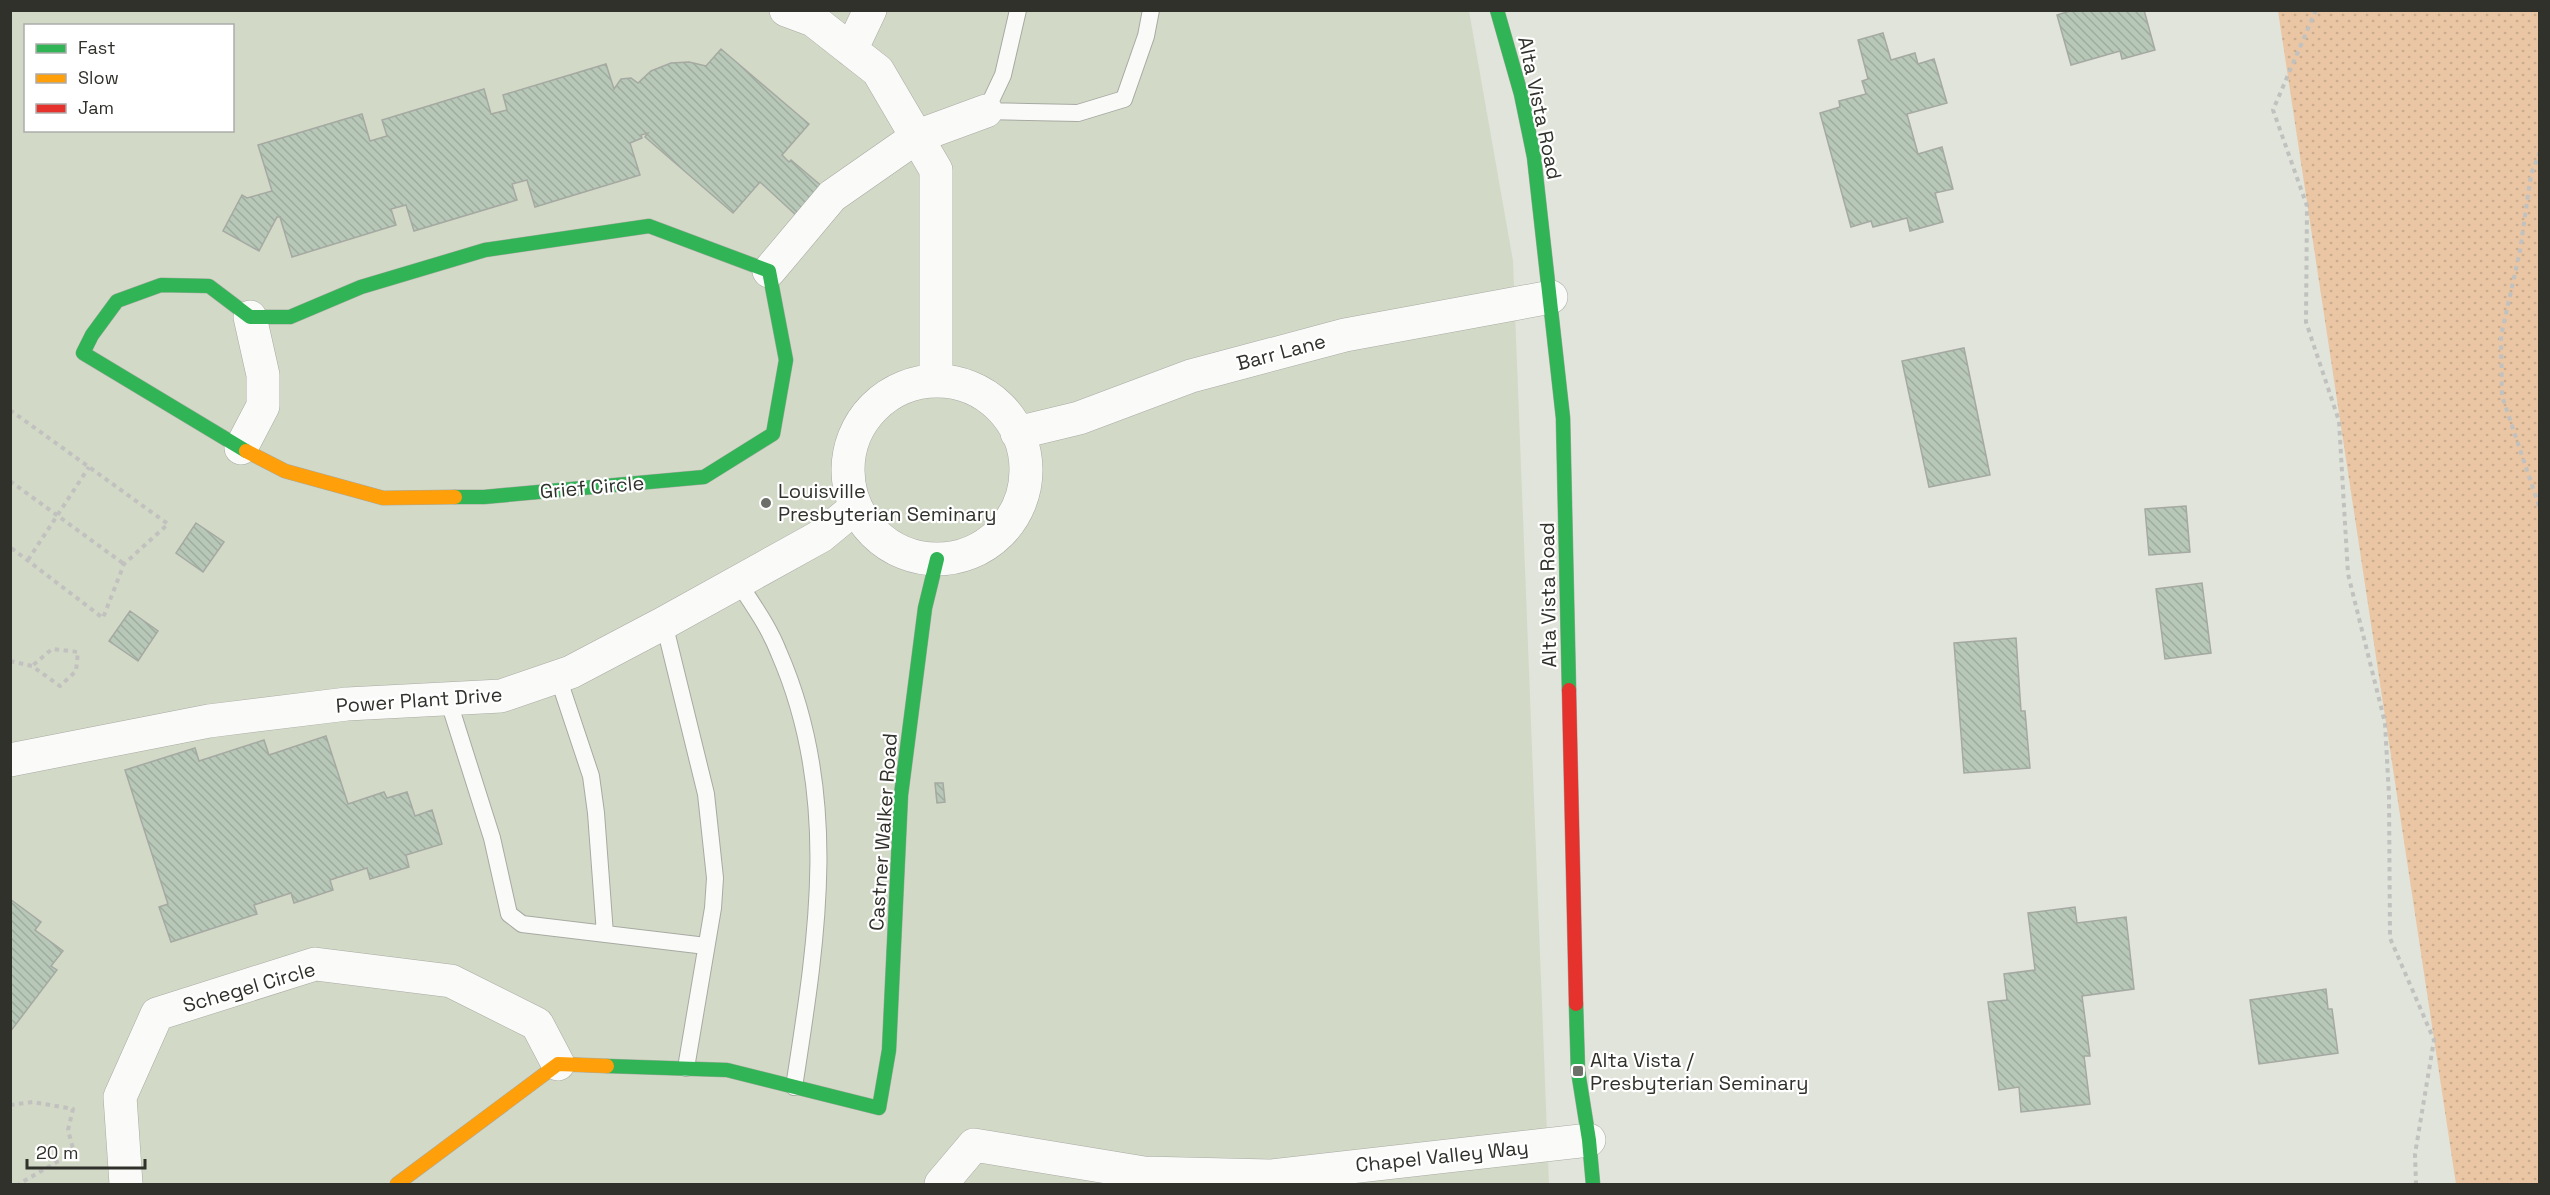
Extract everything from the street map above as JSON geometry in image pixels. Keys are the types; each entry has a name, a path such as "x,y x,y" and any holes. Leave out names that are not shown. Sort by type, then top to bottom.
{"street":[{"path":"786,10 813,20 878,71 936,170 936,381"},
{"path":"851,50 870,10"},
{"name":"Alta Vista Road","path":"1497,10 1521,94 1534,157 1563,418 1578,1071 1589,1140 1593,1185"},
{"path":"241,448 263,406 263,375 250,318 290,317 361,287 485,250 649,226 769,271 832,196 918,136 986,111"},
{"name":"Grief Circle","path":"250,318 209,286 161,285 117,301 92,335 83,353 241,448 285,471 382,498 484,497 704,477 773,434 786,360 769,271"},
{"name":"Barr Lane","path":"1017,433 1079,418 1191,376 1345,335 1551,297"},
{"path":"936,381 961,384 984,395 1004,411 1017,433 1025,457 1025,482 1018,507 1005,528 986,545 963,555 937,559 912,556 889,545 870,529 855,508 848,483 848,458 855,434 869,412 888,396 911,384 936,381"},
{"name":"Power Plant Drive","path":"10,760 209,721 347,704 501,696 558,676 664,623 820,536 855,508"},
{"name":"Castner Walker Road","path":"794,1087 879,1108 889,1050 901,795 925,608 937,559"},
{"name":"Schegel Circle","path":"126,1185 120,1097 157,1014 315,964 451,981 537,1024 558,1064"},
{"path":"397,1185 558,1064 727,1070 794,1087"},
{"name":"Chapel Valley Way","path":"941,1185 974,1145 1144,1173 1270,1176 1589,1140"}],"lane":[{"path":"1018,10 1003,75 986,111 1078,113 1124,99 1146,36 1151,10"},
{"path":"738,582 765,623 779,652 799,707 814,771 819,887 814,963 794,1087"},
{"path":"664,623 706,794 715,878 686,1068"},
{"path":"558,676 591,776 605,934"},
{"path":"448,699 492,838 509,914 522,924 706,946"}],"path":[{"path":"2316,10 2273,110 2307,206 2306,322 2339,421 2348,574 2385,723 2389,796 2390,938 2434,1040 2415,1154 2416,1185"},
{"path":"2540,152 2531,174 2520,251 2501,336 2502,396 2540,509"},
{"path":"10,410 168,524 124,564 103,618 10,547"},
{"path":"28,560 89,467"},
{"path":"10,481 124,564"},
{"path":"10,661 32,666 60,686 76,671 78,652 52,649 32,666"},
{"path":"10,1106 33,1102 73,1109 68,1130 74,1152 19,1185"}],"shaded area":[{"name":"Louisville Presbyterian Seminary","path":"10,11 1469,11 1513,261 1549,1184 11,1184"},
{"path":"2278,11 2539,11 2539,1184 2456,1184"}],"building":[{"path":"2073,10 2144,10 2155,50 2122,59 2120,51 2071,65 2057,15"},
{"path":"1883,33 1891,60 1915,53 1918,64 1934,59 1947,103 1907,114 1918,154 1942,147 1953,189 1935,193 1943,222 1910,231 1907,218 1873,227 1871,221 1851,227 1820,113 1840,107 1839,101 1866,94 1862,81 1868,79 1858,40"},
{"path":"721,49 809,124 782,155 824,188 798,217 760,182 733,213 645,137 648,133 630,143 640,175 535,207 527,180 512,184 517,200 414,231 406,205 391,209 396,225 292,257 280,217 277,217 259,251 223,231 242,195 247,198 272,191 258,145 362,114 370,141 387,136 382,120 484,89 491,114 507,110 503,95 606,64 614,89 621,79 631,78 638,83 651,71 671,63 689,62 706,66"},
{"path":"1964,348 1990,475 1929,487 1902,361"},
{"path":"2186,506 2190,552 2149,555 2145,509"},
{"path":"196,523 224,542 203,572 176,553"},
{"path":"2202,583 2211,653 2165,659 2156,589"},
{"path":"130,611 158,631 138,661 109,641"},
{"path":"2016,638 2021,711 2025,711 2030,768 1964,773 1954,643"},
{"path":"326,736 348,804 384,792 387,798 407,792 415,816 432,810 442,844 406,855 409,867 370,879 367,868 330,880 333,890 294,903 291,893 254,905 257,914 171,942 159,907 168,904 125,770 195,748 199,761 264,740 269,755"},
{"path":"935,783 943,783 945,802 937,803"},
{"path":"10,899 41,922 35,930 63,951 51,966 57,970 10,1032"},
{"path":"2075,907 2077,923 2126,917 2134,989 2082,996 2090,1056 2084,1056 2090,1104 2021,1112 2019,1087 1999,1090 1988,1002 2007,1000 2004,974 2035,970 2028,913"},
{"path":"2326,989 2328,1009 2332,1009 2338,1053 2259,1064 2250,1000"}],"traffic: fast":[{"path":"1497,10 1521,94 1534,157 1563,418 1569,690"},
{"path":"455,497 484,497 704,477 773,434 786,360 769,271 649,226"},
{"path":"246,451 83,353 92,335 117,301 161,285 209,286 250,317 290,317 361,287 485,250 649,226"},
{"path":"607,1066 727,1070 879,1108 889,1050 901,795 925,608 937,559"},
{"path":"1576,1004 1578,1071 1589,1140 1593,1184"}],"traffic: slow":[{"path":"246,451 285,471 383,498 455,497"},
{"path":"397,1184 558,1064 607,1066"}],"traffic: jam":[{"path":"1569,690 1576,1004"}],"place":[{"name":"Louisville Presbyterian Seminary","path":"766,503"},
{"name":"Alta Vista / Presbyterian Seminary","path":"1578,1071"}]}
